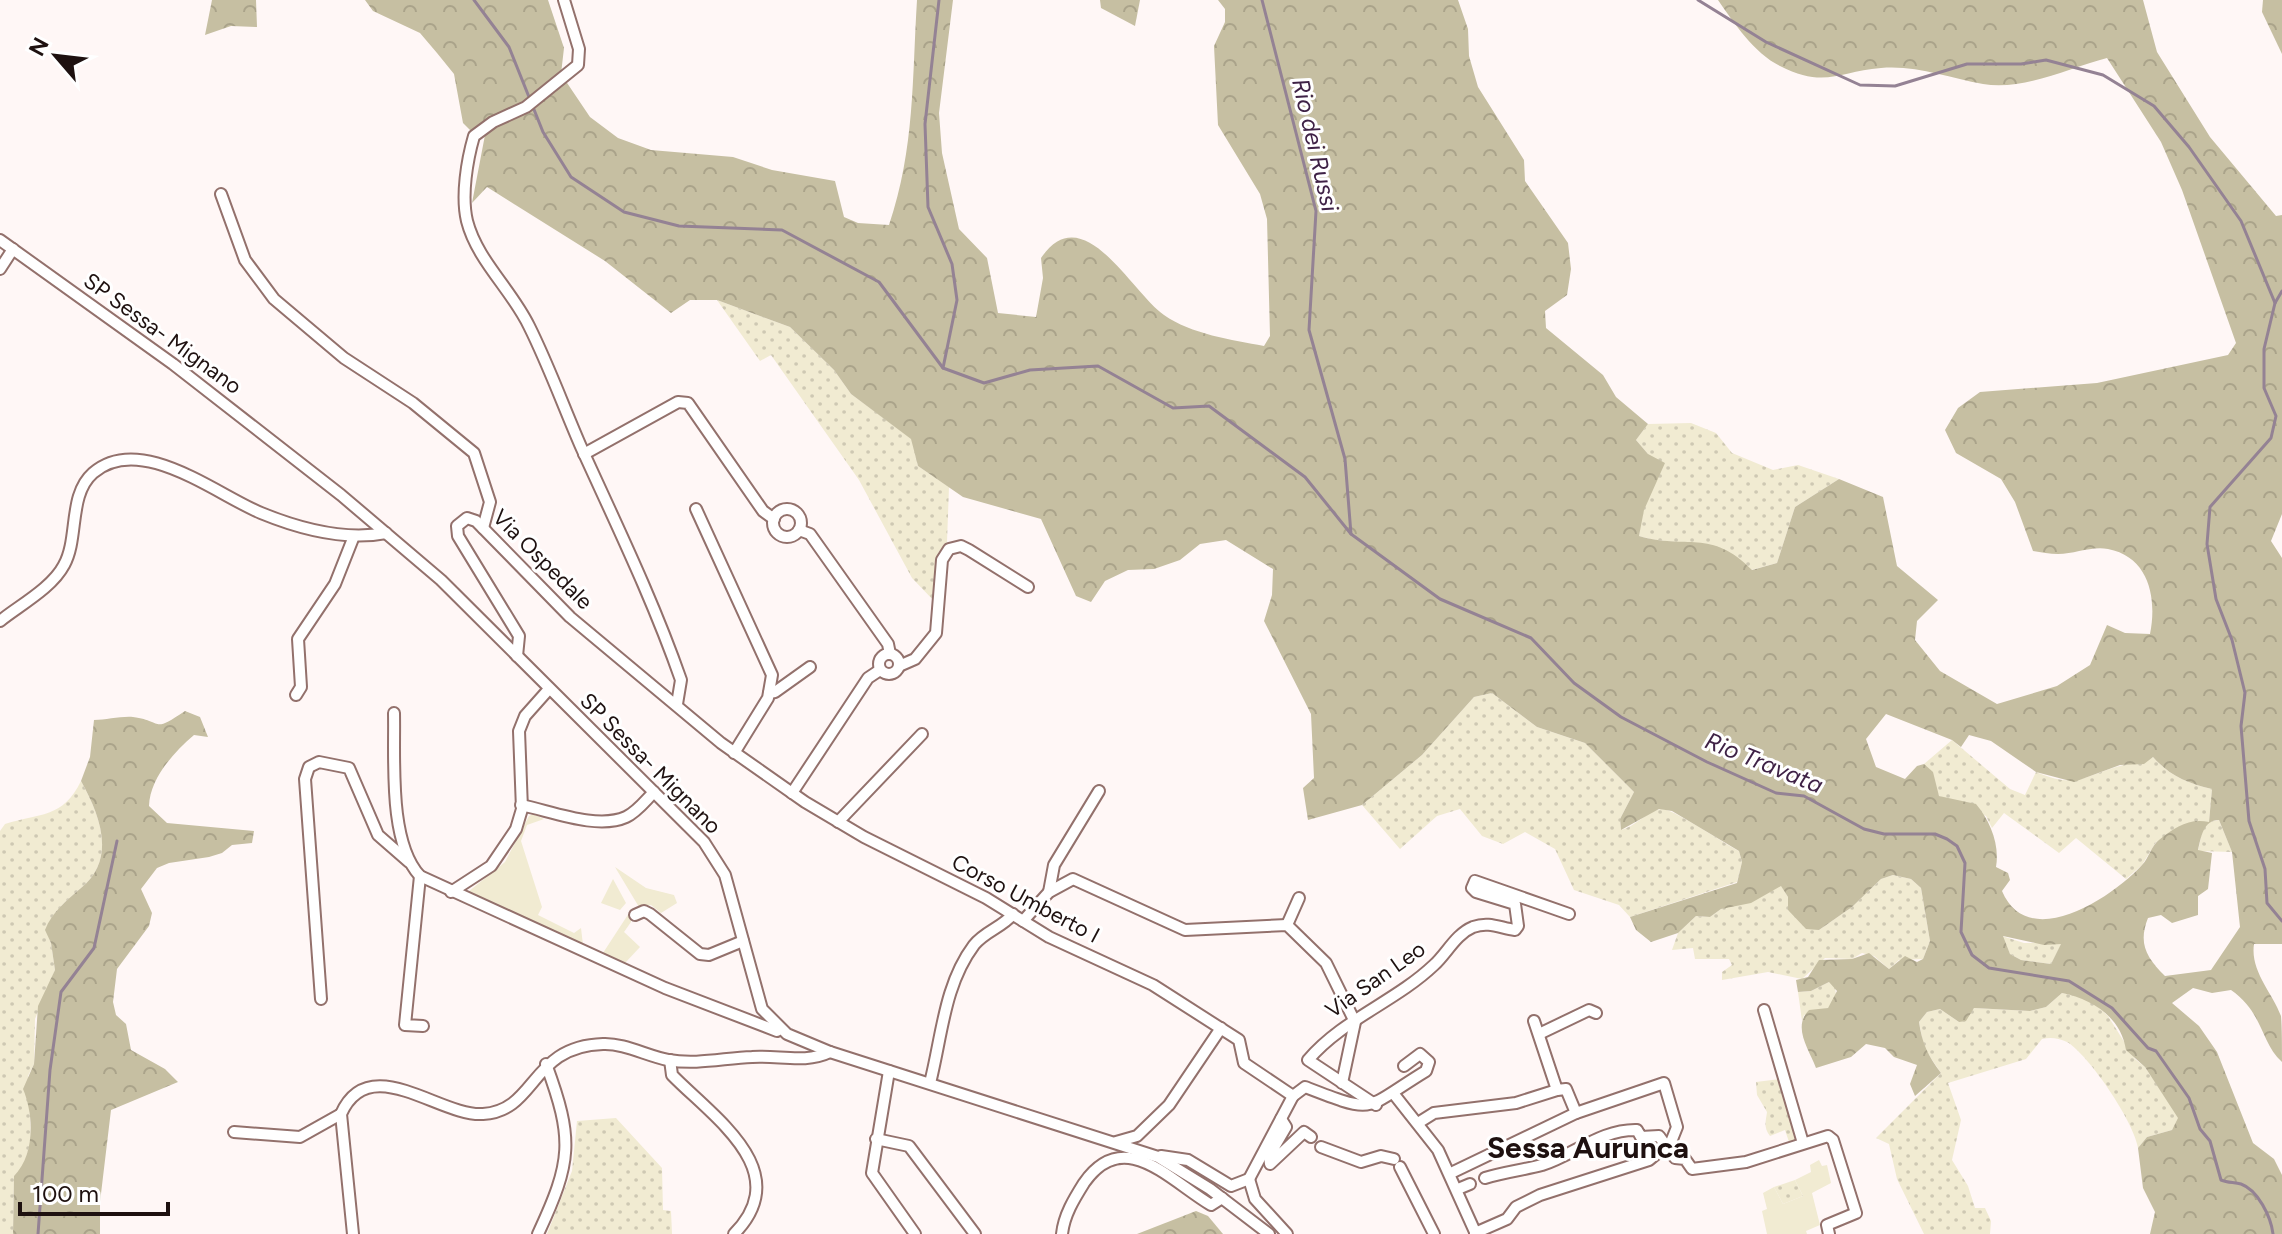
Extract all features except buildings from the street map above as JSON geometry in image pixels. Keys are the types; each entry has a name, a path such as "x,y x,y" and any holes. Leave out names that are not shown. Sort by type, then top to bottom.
{"street":[{"path":"564,0 576,31 580,57 566,76 518,112 479,130 472,143 466,186 467,219 479,250 518,304 531,328 584,454 624,535 673,658 682,688 677,704"},
{"path":"221,194 245,260 274,299 344,358 413,403 474,453 490,502 483,528"},
{"name":"SP Sessa- Mignano","path":"0,240 173,364 386,533 461,599 709,847 720,865 762,1009 787,1034 830,1052 1158,1157 1222,1198 1269,1234"},
{"path":"0,269 13,249"},
{"path":"584,454 678,402 688,403 763,511 774,519"},
{"path":"0,621 52,580 63,567 81,491 93,473 112,463 142,461 163,465 274,518 324,532 354,536 386,533"},
{"path":"696,509 769,666 769,693"},
{"path":"793,510 801,523 799,530 794,535 781,535 776,531 774,519 778,512 793,510"},
{"name":"Via Ospedale","path":"517,656 519,636 458,536 459,523 467,518 483,528 550,599 677,704"},
{"path":"799,530 810,534 888,644 890,654"},
{"path":"296,695 301,687 298,639 335,584 354,536"},
{"path":"880,670 891,674 899,666 915,659 936,633 942,560 949,549 961,546 1028,587"},
{"path":"792,793 868,678 880,670 882,657 890,654 898,658 899,666"},
{"path":"734,753 769,693 810,667"},
{"path":"451,892 482,873 500,856 520,820 519,731 525,716 549,689"},
{"name":"Corso Umberto I","path":"677,704 734,753 838,822 1080,952 1153,985 1221,1028 1239,1040 1244,1063 1293,1096"},
{"path":"394,713 398,808 409,862"},
{"path":"838,822 922,734"},
{"path":"321,999 305,779 309,767 319,762 349,768 378,835 420,876 665,988 729,1015 787,1034"},
{"path":"1049,892 1054,865 1099,791"},
{"path":"521,805 594,820 616,820 634,812 654,792"},
{"path":"420,876 405,1025 423,1026"},
{"path":"1023,921 1049,892 1066,881 1077,880 1185,930 1287,925 1326,963 1355,1022 1342,1083 1376,1105"},
{"name":"Via San Leo","path":"1342,1083 1308,1060 1335,1032 1424,975 1471,928 1493,924 1515,930 1518,926 1515,904 1476,892 1472,888 1475,881 1569,914"},
{"path":"1287,925 1299,898"},
{"path":"635,915 644,911 650,914 700,954 709,955 743,941"},
{"path":"930,1083 952,985 971,950 995,925 1013,914"},
{"path":"1539,1034 1589,1010 1596,1013"},
{"path":"1764,1010 1803,1143"},
{"path":"1534,1021 1557,1090"},
{"path":"1114,1143 1137,1136 1169,1105 1221,1028"},
{"path":"353,1234 341,1114 355,1096 386,1086 403,1088 454,1110 482,1115 502,1110 520,1099 546,1064 558,1055 604,1044 670,1060 713,1062 760,1056 808,1059 830,1052"},
{"path":"1158,1157 1188,1160 1231,1186 1249,1179 1293,1096 1305,1087 1355,1105 1376,1105 1426,1071 1429,1064 1420,1054 1404,1066"},
{"path":"670,1060 672,1075 739,1141 754,1163 757,1185 753,1206 734,1234"},
{"path":"538,1234 561,1184 567,1152 561,1110 546,1064"},
{"path":"889,1071 872,1173 915,1234"},
{"path":"1393,1093 1418,1123 1451,1173 1475,1234 1507,1219 1516,1207 1540,1195 1641,1163 1667,1146 1677,1130 1664,1083 1576,1113 1451,1173"},
{"path":"1418,1123 1434,1113 1516,1103 1566,1089 1576,1113"},
{"path":"234,1132 300,1137 341,1114"},
{"path":"1281,1119 1286,1127 1269,1156 1270,1164 1304,1132 1311,1137"},
{"path":"1485,1178 1543,1165 1590,1140 1629,1130 1637,1130 1641,1137 1655,1135 1675,1158 1685,1159 1692,1169 1746,1162 1828,1136 1833,1140 1847,1177 1856,1213 1827,1225 1829,1234"},
{"path":"876,1139 909,1146 975,1234"},
{"path":"1321,1147 1361,1162 1381,1156 1400,1168 1434,1234"},
{"path":"1062,1234 1068,1210 1086,1181 1101,1163 1113,1157 1150,1166 1211,1205 1222,1198"},
{"path":"1249,1179 1255,1199 1287,1234"},
{"path":"1458,1189 1470,1184"}],"shaded area":[{"path":"717,300 790,327 834,370 851,394 912,439 918,466 949,487 947,542 938,553 935,602 912,578 859,480 771,355 760,361"},
{"path":"1691,423 1716,433 1732,453 1773,470 1798,465 1839,479 1795,507 1777,563 1751,570 1738,558 1711,546 1639,536 1648,454 1636,440 1648,424"},
{"path":"1492,693 1537,727 1585,743 1634,792 1620,819 1621,830 1656,810 1667,810 1739,851 1742,862 1737,882 1630,917 1619,905 1574,890 1555,849 1525,832 1503,844 1482,836 1460,809 1437,816 1400,849 1362,805 1422,755 1474,697"},
{"path":"1952,740 2010,789 2025,795 2036,772 2060,780 2077,780 2153,757 2180,778 2212,789 2209,822 2219,820 2232,852 2198,851 2202,832 2156,842 2142,865 2126,879 2076,838 2059,853 2004,813 1992,828 1986,816 1939,796 1924,764"},
{"path":"81,781 99,822 102,850 92,876 60,907 46,930 55,970 35,1019 34,1064 28,1076 31,1140 24,1166 14,1176 13,1234 0,1234 0,831 5,824 59,808 67,802"},
{"path":"533,814 544,819 527,825 521,841 542,907 538,915 574,933 581,928 583,945 468,892 505,862 529,816"},
{"path":"615,867 646,888 674,895 677,903 661,913 651,905 639,907"},
{"path":"1893,875 1911,879 1921,888 1930,941 1923,959 1899,960 1889,969 1874,956 1862,953 1852,959 1825,958 1802,979 1768,972 1722,980 1722,972 1732,965 1729,959 1695,959 1693,948 1672,950 1678,933 1696,916 1710,917 1721,909 1781,885 1788,897 1788,910 1819,930 1852,907 1881,879"},
{"path":"613,879 626,903 620,910 601,903"},
{"path":"631,910 631,922 624,932 640,947 625,963 603,953"},
{"path":"2002,936 2024,943 2062,943 2051,964 2021,960 2010,954"},
{"path":"1829,982 1835,984 1836,997 1828,1008 1804,1015 1802,1021 1798,992 1811,991"},
{"path":"2062,993 2088,998 2108,1016 2135,1059 2145,1067 2179,1118 2172,1130 2147,1137 2138,1148 2120,1106 2087,1060 2067,1042 2054,1038 2042,1039 2026,1059 1948,1083 1961,1120 1952,1160 1968,1186 1975,1208 1985,1208 1991,1221 1990,1234 1924,1234 1897,1179 1889,1144 1876,1138 1941,1073 1924,1048 1919,1022 1927,1012 1940,1009 1959,1022 1974,1008 2030,1011 2046,1007"},
{"path":"1780,1079 1798,1139 1789,1142 1785,1130 1770,1136 1766,1127 1767,1112 1757,1095 1756,1082"},
{"path":"616,1118 662,1168 663,1210 671,1211 672,1234 547,1234 572,1171 577,1121"},
{"path":"1819,1160 1822,1166 1827,1165 1831,1183 1812,1193 1820,1225 1806,1231 1807,1234 1767,1234 1762,1211 1767,1209 1763,1193 1774,1187 1783,1204 1803,1196 1795,1180 1811,1172 1810,1165"},
{"path":"1795,1180 1803,1196 1783,1204 1774,1187"}],"green space":[{"path":"212,0 256,0 257,27 231,26 205,35"},
{"path":"365,0 548,0 564,48 561,74 590,117 618,138 651,150 733,157 772,170 835,181 844,217 858,223 889,225 908,141 917,0 953,0 939,113 942,153 959,229 987,258 998,313 1036,317 1043,278 1041,258 1057,242 1073,238 1090,243 1106,255 1151,303 1175,322 1212,335 1264,346 1270,336 1267,219 1260,194 1218,125 1214,46 1225,22 1225,9 1218,0 1458,0 1468,29 1469,56 1478,87 1524,160 1525,181 1568,243 1571,269 1567,295 1545,311 1546,328 1603,375 1616,397 1648,424 1636,440 1648,454 1665,463 1644,510 1639,536 1711,544 1737,557 1752,570 1777,563 1795,507 1839,479 1883,497 1897,566 1938,600 1917,621 1915,640 1940,671 1997,704 2057,686 2090,665 2107,625 2125,633 2150,634 2151,594 2142,570 2122,554 2102,548 2058,554 2033,551 2015,502 2001,479 1956,453 1945,430 1958,408 1980,392 2097,383 2228,355 2236,343 2182,190 2161,142 2107,58 2014,84 1983,84 1920,70 1894,68 1821,78 1796,73 1771,60 1745,37 1718,0 2143,0 2157,52 2210,137 2276,216 2282,215 2282,514 2271,541 2282,558 2282,944 2254,944 2254,954 2258,972 2281,1016 2282,1062 2269,1046 2250,1008 2231,990 2212,993 2193,988 2172,1003 2199,1026 2217,1052 2253,1143 2274,1159 2282,1175 2282,1234 2150,1234 2155,1212 2143,1188 2138,1148 2147,1137 2172,1130 2178,1118 2145,1067 2126,1050 2123,1038 2111,1019 2094,1005 2073,996 2062,993 2046,1007 2030,1011 1974,1008 1966,1021 1959,1022 1940,1009 1927,1012 1919,1022 1920,1030 1926,1049 1941,1073 1915,1096 1910,1084 1917,1065 1894,1057 1885,1048 1866,1044 1851,1057 1816,1068 1802,1024 1809,1010 1828,1008 1837,991 1829,982 1811,991 1798,992 1796,980 1808,977 1819,960 1852,959 1869,953 1889,969 1905,956 1917,962 1923,959 1930,941 1921,888 1911,879 1893,875 1881,879 1852,907 1819,930 1806,929 1788,910 1788,897 1781,886 1751,903 1721,909 1710,917 1696,916 1678,933 1651,942 1636,930 1630,917 1737,883 1742,862 1739,851 1672,811 1659,809 1621,830 1620,819 1634,792 1585,743 1537,727 1492,693 1474,697 1422,755 1362,805 1308,820 1303,788 1314,778 1311,714 1264,621 1272,595 1273,569 1226,540 1200,544 1180,560 1154,569 1128,570 1105,581 1091,602 1076,596 1041,519 963,497 918,466 911,439 851,394 834,370 790,327 717,300 690,300 671,313 605,261 487,187 472,203 485,135 481,124 471,131 463,123 454,74 420,33 373,11","holes":["1886,714 1952,740 1961,747 1969,735 1991,741 2036,772 2074,782 2120,765 2144,764 2153,757 2180,778 2212,789 2209,822 2189,823 2171,831 2156,843 2144,862 2128,878 2091,904 2050,919 2031,918 2014,909 2002,891 2010,880 2008,873 1996,867 1997,850 1993,833 1976,804 1939,796 1933,772 1924,764 1917,766 1905,779 1876,767 1866,739","2219,820 2232,852 2240,927 2211,970 2165,976 2146,949 2145,927 2148,918 2161,915 2172,923 2198,915 2198,896 2208,889 2212,853 2198,850 2204,830","2003,936 2044,945 2061,944 2051,964 2021,960 2010,954"]},
{"path":"1100,0 1140,0 1135,26 1101,8"},
{"path":"2263,0 2282,0 2282,54 2262,12"},
{"path":"185,711 200,717 208,737 194,735 171,758 158,776 149,806 167,823 254,831 252,843 232,845 222,853 209,857 169,863 157,868 141,889 152,913 149,926 117,969 113,1002 116,1015 126,1024 131,1050 165,1069 178,1082 111,1110 100,1202 100,1234 13,1234 14,1176 26,1157 31,1122 23,1089 34,1064 38,1006 55,970 51,943 45,930 60,907 92,876 102,850 99,822 81,781 90,757 94,720 133,717 162,724"},
{"path":"1196,1211 1208,1216 1223,1234 1137,1234"}],"waterway":[{"name":"Rio Travata","path":"474,0 509,47 543,132 571,177 624,212 679,226 782,230 879,282 943,368 984,383 1030,370 1098,366 1173,408 1209,406 1305,477 1351,534 1440,599 1531,638 1574,683 1621,717 1707,762 1776,793 1804,796 1864,829 1884,834 1935,834 1947,839 1957,846 1965,863 1961,932 1972,955 1989,968 2069,981 2112,1008 2148,1048 2156,1051 2189,1098 2200,1129 2210,1141 2221,1180 2241,1184 2253,1192 2270,1220 2273,1234"},
{"path":"939,0 925,124 928,207 952,264 957,300 943,368"},
{"name":"Rio dei Russi","path":"1262,0 1316,211 1309,330 1345,459 1351,534"},
{"path":"1698,0 1766,42 1860,85 1895,86 1967,64 2021,64 2046,60 2103,75 2154,106 2189,147 2241,221 2275,303"},
{"path":"2282,291 2275,303 2264,349 2264,388 2276,416 2271,438 2210,507 2207,544 2216,599 2232,640 2245,693 2241,726 2249,821 2265,869 2267,903 2282,921"},
{"path":"38,1234 50,1070 61,992 94,948 117,841"}],"district":[{"name":"Sessa Aurunca","path":"1588,1148"}]}
